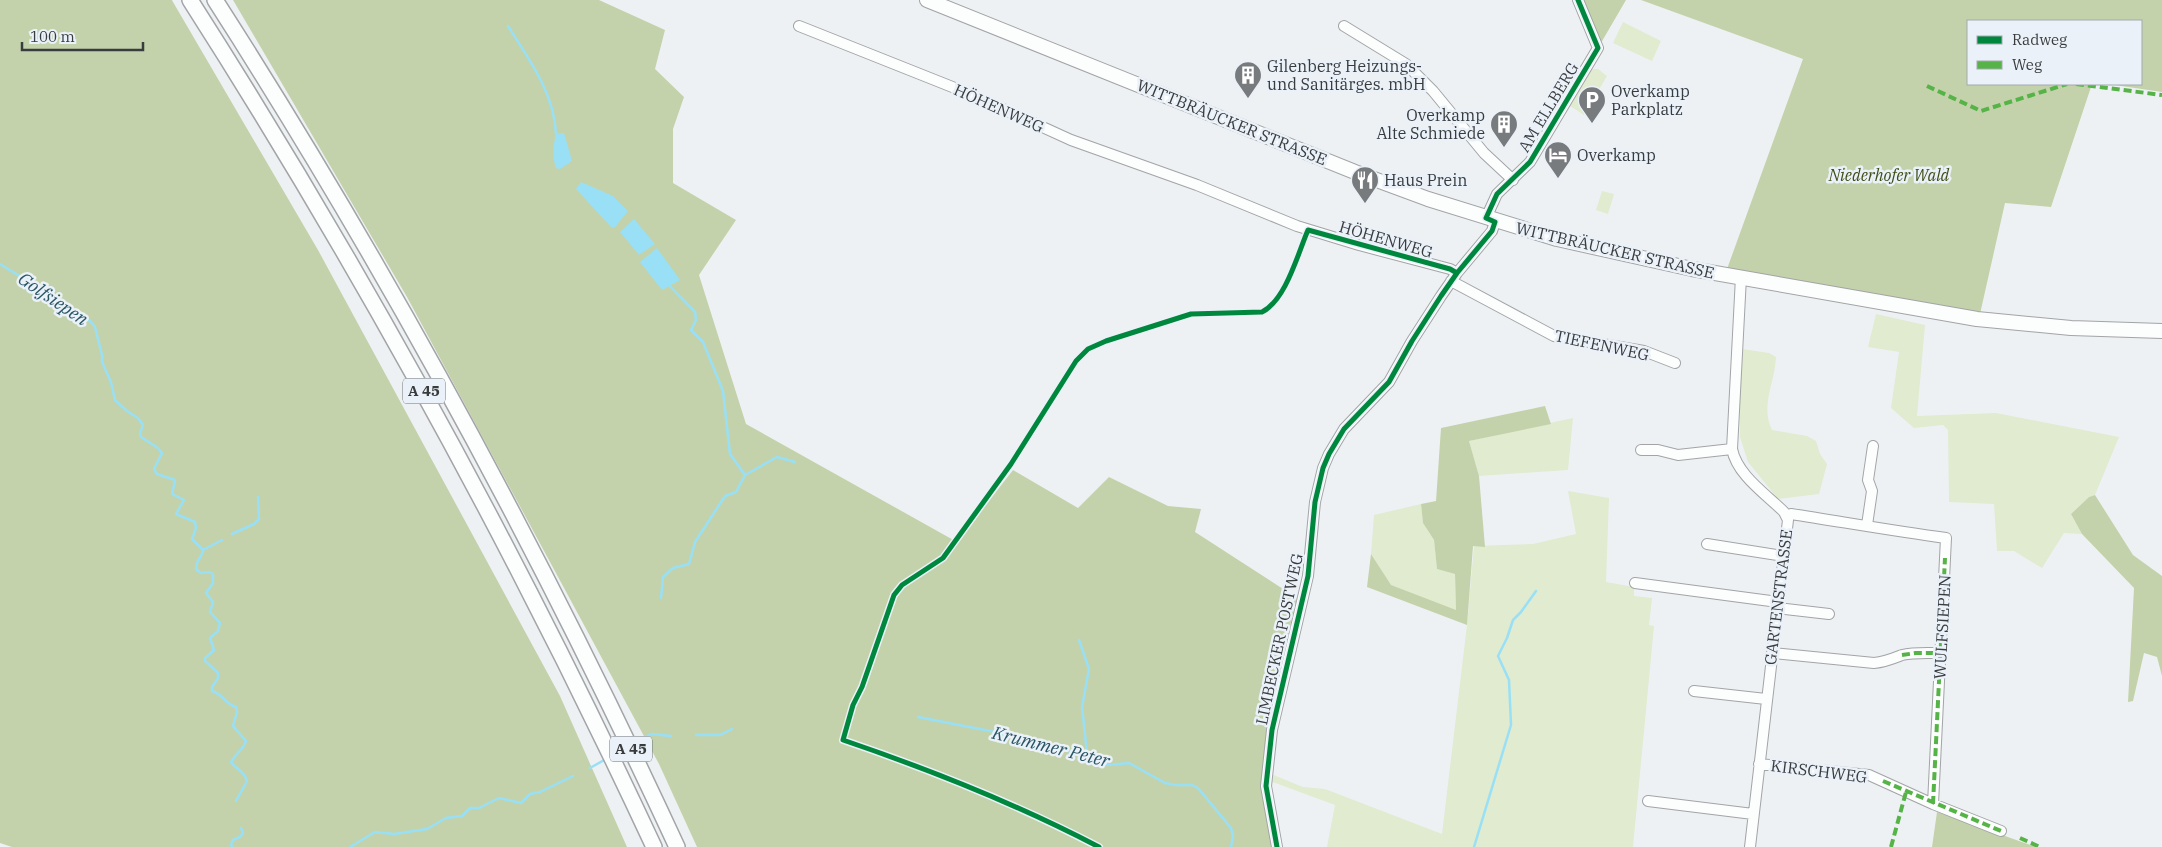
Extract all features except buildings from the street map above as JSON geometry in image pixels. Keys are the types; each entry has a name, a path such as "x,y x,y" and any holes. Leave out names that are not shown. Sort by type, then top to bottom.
{"highway":[{"name":"A 45","path":"190,0 260,111 382,316 474,483 575,679 652,842"},
{"name":"A 45","path":"215,0 332,190 418,340 523,531 593,670 677,847"}],"main road":[{"name":"WITTBRÄUCKER STRASSE","path":"926,0 1355,172 1491,220 1581,245 1741,277 2008,323 2071,328 2162,331"}],"street":[{"name":"AM ELLBERG","path":"1491,220 1496,194 1530,162 1598,48 1578,0"},
{"name":"HÖHENWEG","path":"799,26 970,94 1030,123 1071,140 1197,184 1297,226 1359,245 1450,269 1454,277"},
{"path":"1344,26 1406,64 1433,91 1484,153 1513,180"},
{"name":"LIMBECKER POSTWEG","path":"1277,847 1266,786 1272,730 1308,576 1318,484 1329,454 1337,440 1389,382 1412,341 1454,277 1488,236 1491,220"},
{"name":"TIEFENWEG","path":"1454,277 1554,336 1644,351 1674,363"},
{"name":"GARTENSTRASSE","path":"1741,277 1733,457 1741,471 1787,516 1750,847"},
{"path":"1867,525 1872,491 1868,480 1873,446"},
{"path":"1641,450 1658,450 1678,455 1732,449"},
{"name":"WULFSIEPEN","path":"1787,516 1791,514 1946,538 1933,804"},
{"path":"1707,544 1720,548 1783,556"},
{"path":"1635,583 1829,614"},
{"path":"1772,653 1874,663 1886,662 1916,653 1940,653"},
{"path":"1694,691 1766,699"},
{"name":"KIRSCHWEG","path":"1759,764 1869,775 1933,804"},
{"path":"1648,801 1753,814"},
{"path":"1933,804 2001,831"}],"green space":[{"path":"0,0 172,0 318,250 560,696 627,847 12,847 0,843"},
{"path":"233,0 599,0 665,30 655,69 684,97 673,129 673,183 736,220 699,275 746,424 957,542 1013,470 1078,508 1109,477 1168,506 1201,509 1195,532 1297,598 1279,668 1266,739 1264,786 1274,847 697,847 659,764 407,297"},
{"path":"1578,0 1626,0 1598,48"},
{"name":"Niederhofer Wald","path":"1641,0 2162,0 2162,92 2115,85 2142,85 2142,20 1967,20 1967,85 2092,85 2051,207 2005,203 1980,314 1727,269 1803,59"},
{"path":"1623,22 1661,41 1652,61 1613,43"},
{"path":"1598,69 1607,76 1584,115 1570,106 1561,121 1560,118 1589,70"},
{"path":"1602,191 1614,194 1608,214 1596,210"},
{"path":"1876,314 1925,325 1917,416 1996,413 2119,437 2095,495 2089,497 2071,514 2082,534 2064,533 2042,568 2014,551 1997,551 1994,504 1949,502 1948,430 1943,425 1914,428 1891,408 1899,352 1868,347"},
{"path":"1742,349 1769,353 1776,357 1767,412 1769,421 1772,430 1807,436 1816,441 1820,454 1827,464 1819,494 1778,499 1748,462 1740,437 1740,358"},
{"path":"1545,406 1551,424 1469,441 1479,476 1485,547 1473,546 1467,625 1367,587 1371,554 1391,585 1456,610 1455,574 1437,569 1434,540 1423,523 1421,504 1436,501 1441,428"},
{"path":"1573,418 1568,470 1479,476 1469,441"},
{"path":"1568,491 1609,498 1606,582 1634,587 1634,596 1652,598 1649,625 1654,626 1633,847 1327,847 1335,805 1270,781 1271,774 1303,787 1325,789 1442,834 1467,625 1474,546 1533,544 1576,534"},
{"path":"2095,495 2133,555 2162,576 2162,676 2157,657 2144,653 2133,701 2128,702 2134,588 2082,534 2071,514 2089,497"},
{"path":"1421,504 1423,523 1434,540 1437,569 1455,574 1456,611 1390,585 1371,554 1374,515"},
{"path":"1937,812 2036,847 1932,847"}],"water":[{"path":"564,133 572,161 560,169 556,168 553,155 556,134"},
{"path":"581,182 613,196 628,211 615,227 611,227 576,189"},
{"path":"634,219 655,244 639,255 620,232"},
{"path":"657,248 680,280 662,290 640,262"}],"waterway":[{"path":"508,26 532,64 545,90 551,104 556,134"},
{"name":"Golfsiepen","path":"0,264 42,290 48,299 80,313 95,327 102,362 111,382 115,400 138,418 143,425 140,433 141,437 158,448 162,453 154,469 157,474 175,480 172,494 184,500 176,514 195,522 196,528 192,539 203,550 196,569 201,573 209,572 213,574 213,583 206,593 213,602 210,612 220,623 218,631 210,638 214,650 205,658 205,661 218,673 218,678 212,687 212,691 236,707 237,712 233,726 246,741 231,762 244,775 247,781 236,801"},
{"path":"661,598 663,577 673,568 689,564 695,542 725,496 736,492 745,475 730,454 723,391 703,342 691,330 696,320 695,312 667,283"},
{"path":"745,475 777,457 795,462"},
{"path":"232,534 254,524 259,519 258,497"},
{"path":"203,550 222,540"},
{"path":"1474,847 1511,725 1509,680 1498,656 1513,620 1536,591"},
{"path":"1079,640 1089,669 1082,707 1087,753"},
{"name":"Krummer Peter","path":"918,717 1046,742 1055,749 1087,754 1108,765 1129,763 1165,783 1192,785 1198,788 1231,828 1233,836 1231,847"},
{"path":"696,735 720,735 732,729"},
{"path":"634,742 652,734 671,736"},
{"path":"615,754 625,748"},
{"path":"590,768 606,759"},
{"path":"350,847 375,832 394,834 427,829 446,818 462,816 470,808 479,808 499,798 521,803 530,794 540,792 573,776"},
{"name":"Golfsiepen","path":"232,847 233,840 240,837 243,833 241,828"}],"marked path":[{"path":"1927,86 1981,111 2064,85"},
{"path":"2084,85 2162,95"},
{"path":"1933,804 1945,558"},
{"path":"1902,655 1940,653"},
{"path":"1883,781 2001,831"},
{"path":"1891,847 1906,792"},
{"path":"2020,838 2040,847"}],"cycle path":[{"path":"1277,847 1266,786 1272,730 1308,576 1315,502 1323,468 1344,429 1389,382 1412,341 1441,296 1457,273 1492,231 1495,222 1486,218 1497,194 1530,162 1598,48 1578,0"},
{"path":"1099,847 1037,816 973,789 909,763 843,740 853,705 862,687 894,595 902,585 943,558 1011,464 1076,361 1088,349 1106,341 1191,314 1262,312 1278,297 1284,287 1308,230 1450,269 1457,273"}],"place":[{"name":"Gilenberg Heizungs- und Sanitärges. mbH","path":"1248,99"},
{"name":"Overkamp Parkplatz","path":"1592,124"},
{"name":"Overkamp Alte Schmiede","path":"1504,148"},
{"name":"Overkamp","path":"1558,179"},
{"name":"Haus Prein","path":"1365,204"}]}
